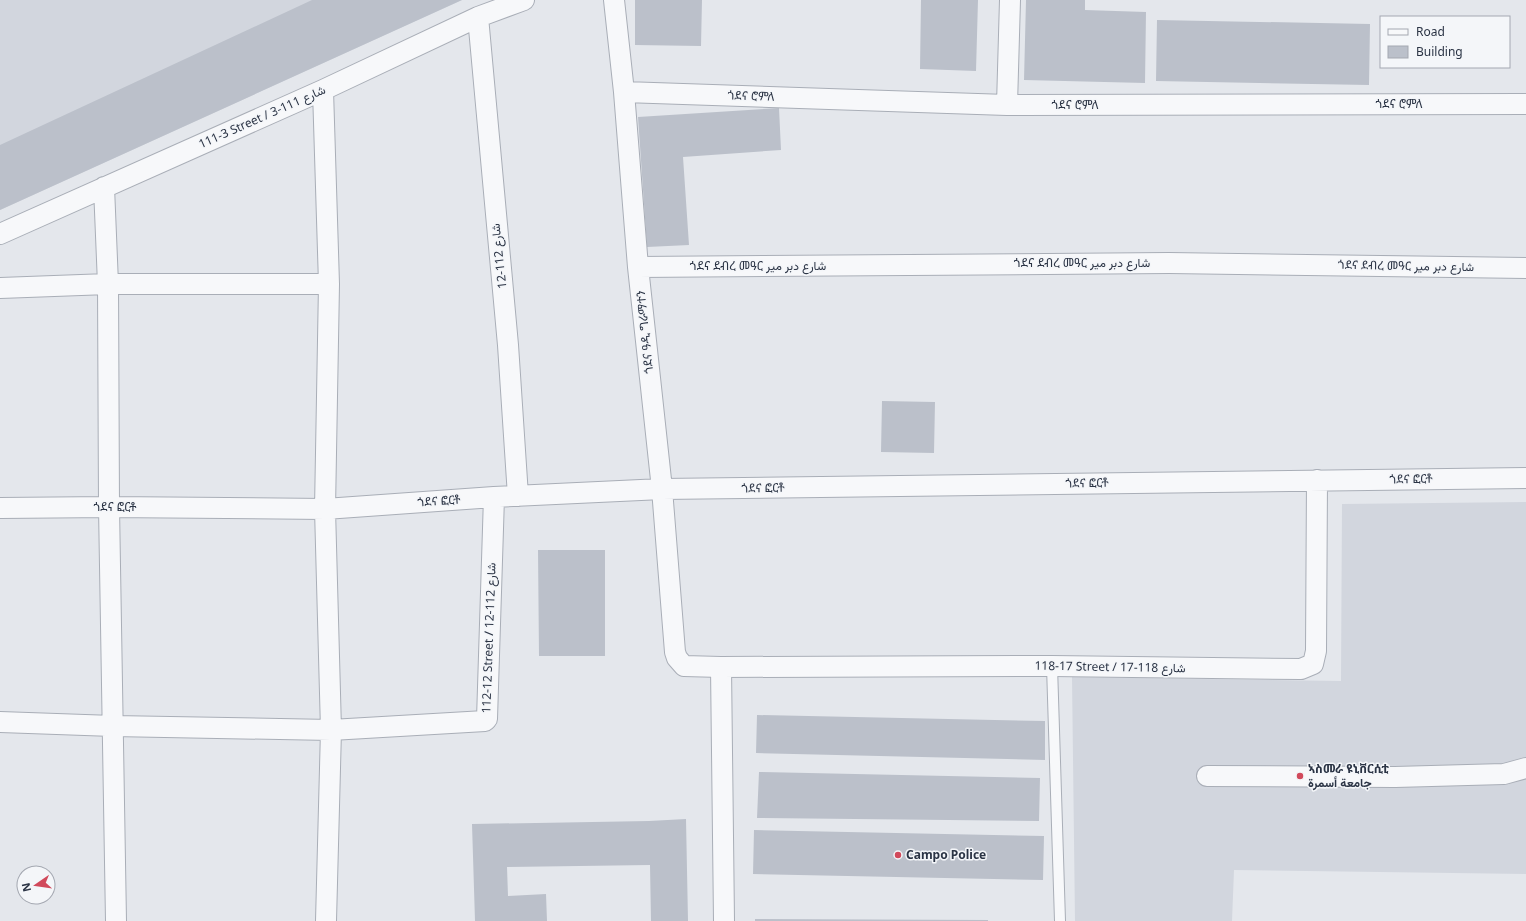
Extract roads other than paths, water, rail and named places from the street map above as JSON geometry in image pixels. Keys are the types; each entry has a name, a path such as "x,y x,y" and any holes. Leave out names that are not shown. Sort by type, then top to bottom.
{"street":[{"name":"111-3 Street / شارع 111-3","path":"0,234 323,90 478,17 524,0"},
{"name":"ጎደና ዓዲ ግራማተን","path":"614,0 624,92 638,267 662,489 675,652 680,662"},
{"path":"1007,105 1010,0"},
{"name":"شارع 112-12","path":"478,17 508,345 518,496"},
{"path":"323,90 329,284 325,509 331,730 326,921"},
{"name":"ጎደና ሮምለ","path":"624,92 1007,105 1526,104"},
{"path":"104,187 108,284 109,507 116,921"},
{"name":"ጎደና ደብረ መዓር شارع دبر مير","path":"638,267 1169,263 1526,268"},
{"path":"0,288 108,284 329,284"},
{"name":"ጎደና ፎርቶ","path":"0,508 109,507 325,509 494,497 662,489 1526,478"},
{"name":"118-17 Street / شارع 118-17","path":"680,662 684,666 1052,666 1301,669 1313,664 1316,651 1316,480"},
{"name":"112-12 Street / شارع 112-12","path":"331,730 486,721 494,497"},
{"path":"721,666 724,921"},
{"path":"0,722 113,726 331,730"},
{"path":"1207,776 1403,777 1504,774 1526,768"}],"lane":[{"path":"1052,666 1060,921"}],"place":[{"name":"ኣስመራ ዩኒቨርሲቲ جامعة أسمرة","path":"1300,776"},
{"name":"Campo Police","path":"898,855"}]}
